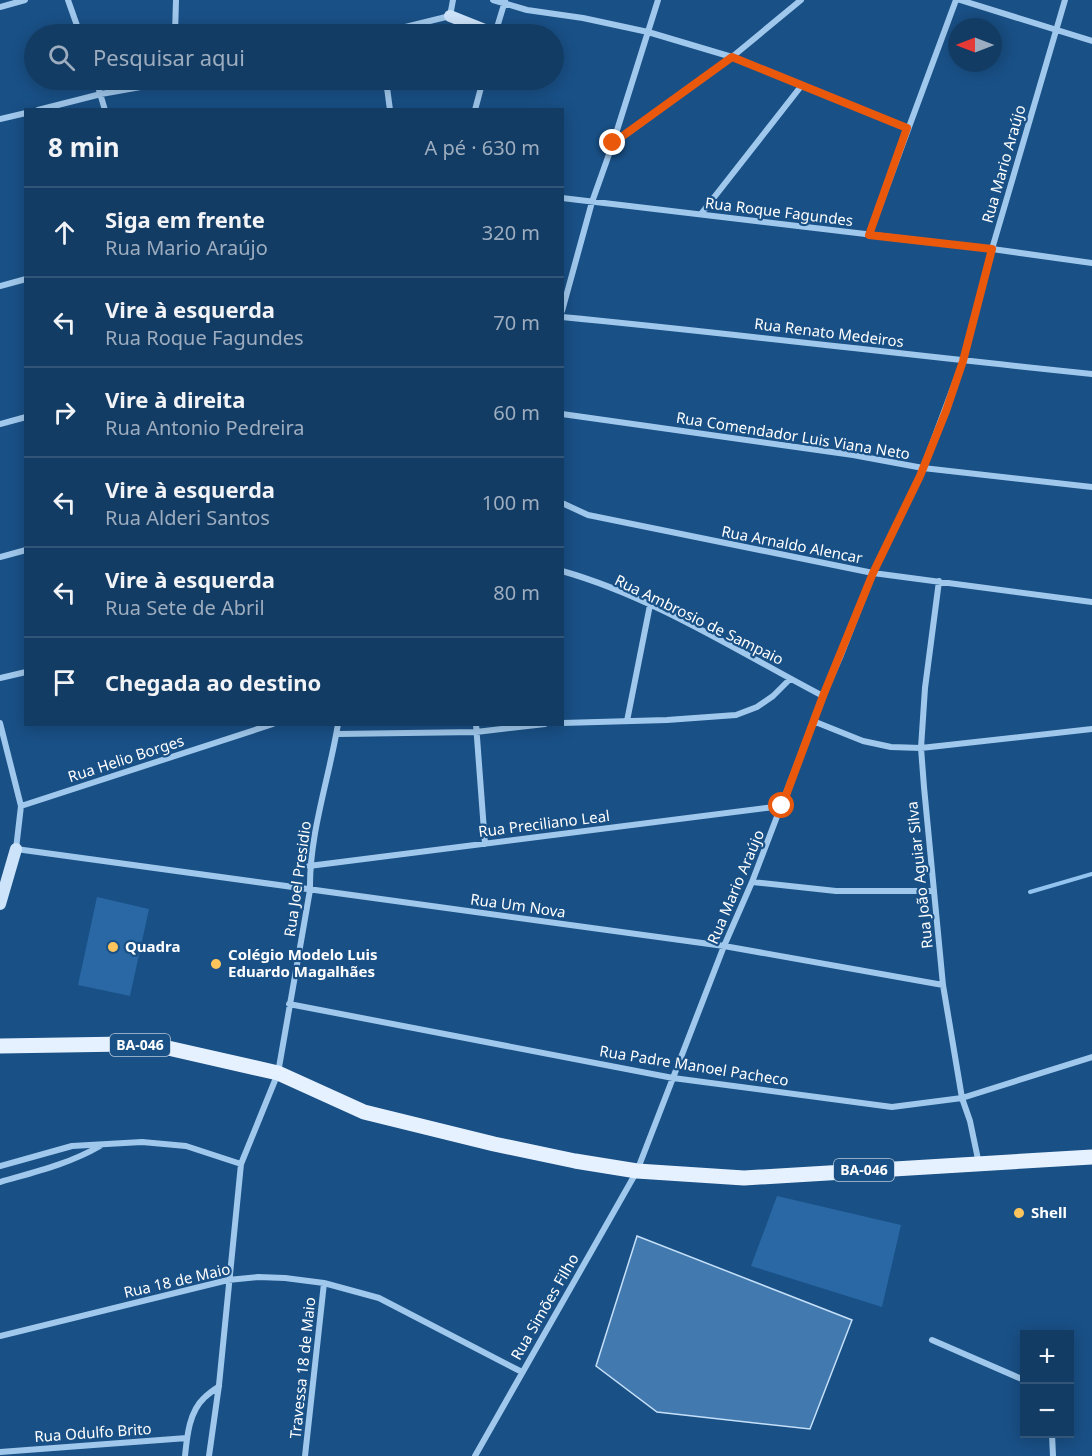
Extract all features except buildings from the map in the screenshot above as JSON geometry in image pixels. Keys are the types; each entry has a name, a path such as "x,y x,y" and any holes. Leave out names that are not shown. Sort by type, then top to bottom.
{"main road":[{"name":"BA-046","path":"0,1046 127,1044 152,1046 278,1073 364,1112 494,1144 637,1171 744,1178 1092,1157"}],"street":[{"path":"0,7 25,0"},
{"path":"68,0 76,24"},
{"path":"175,24 176,0"},
{"path":"450,16 453,0"},
{"path":"493,0 527,10 583,18 648,32 732,57 907,128"},
{"path":"564,304 592,202 658,0"},
{"path":"613,143 732,57 801,0"},
{"path":"869,235 907,128 958,0 1092,41"},
{"name":"Rua Mario Araújo","path":"637,1171 724,946 782,806 823,696 873,573 923,468 963,361 992,249 1065,0"},
{"path":"498,24 505,2"},
{"path":"418,24 450,16 470,24"},
{"path":"701,214 802,85"},
{"path":"100,90 104,108"},
{"path":"46,108 122,90"},
{"path":"388,90 390,108"},
{"path":"476,108 480,90"},
{"path":"0,119 24,113"},
{"name":"Rua Roque Fagundes","path":"564,198 1092,263"},
{"path":"0,286 24,280"},
{"name":"Rua Renato Medeiros","path":"564,317 1092,374"},
{"name":"Rua Comendador Luis Viana Neto","path":"564,414 853,455 923,468 1092,487"},
{"path":"0,424 24,418"},
{"name":"Rua Arnaldo Alencar","path":"564,504 588,515 873,573 1092,602"},
{"path":"0,557 24,551"},
{"name":"Rua Ambrosio de Sampaio","path":"564,572 583,577 650,605 823,696"},
{"name":"Rua João Aguiar Silva","path":"939,581 925,688 921,748 942,985 962,1098 970,1121 979,1164"},
{"path":"627,722 650,605"},
{"path":"0,678 24,672"},
{"path":"564,723 627,722 736,715 757,707 773,696 790,679"},
{"path":"813,721 863,741 891,747 921,748 1092,729"},
{"path":"0,723 21,806 16,849 0,904"},
{"name":"Rua Helio Borges","path":"21,806 267,726"},
{"name":"Rua Joel Presidio","path":"209,1456 219,1385 241,1164 278,1073 310,890 309,866 338,726"},
{"path":"337,734 510,726"},
{"path":"476,728 484,844"},
{"name":"Rua Preciliano Leal","path":"309,866 782,806"},
{"name":"Rua Um Nova","path":"16,849 724,946 942,985"},
{"path":"752,882 836,891 933,891"},
{"name":"Rua Padre Manoel Pacheco","path":"289,1004 673,1078 892,1107 962,1098 1092,1057"},
{"path":"0,1166 72,1146 161,1142 186,1146 241,1164"},
{"path":"0,1182 61,1166 78,1159 102,1144"},
{"name":"Rua Simões Filho","path":"475,1456 637,1171"},
{"name":"Rua 18 de Maio","path":"0,1336 228,1280 258,1277 285,1278 324,1283 379,1298 522,1372"},
{"name":"Travessa 18 de Maio","path":"305,1456 324,1283"},
{"path":"932,1340 1020,1378"},
{"path":"185,1456 195,1409 219,1385"},
{"name":"Rua Odulfo Brito","path":"0,1452 187,1438"},
{"path":"1052,1438 1053,1456"}],"shaded area":[{"name":"Quadra","path":"97,897 149,909 130,996 78,985"},
{"path":"777,1196 901,1225 882,1307 751,1266"}],"waterway":[{"path":"1030,892 1092,874"}],"place":[{"name":"Quadra","path":"113,947"},
{"name":"Colégio Modelo Luis Eduardo Magalhães","path":"216,964"},
{"name":"Shell","path":"1019,1213"}],"route":[{"path":"613,143 732,57 907,128 869,235 992,249 963,361 946,411 920,476 873,573 823,696 782,806"}]}
